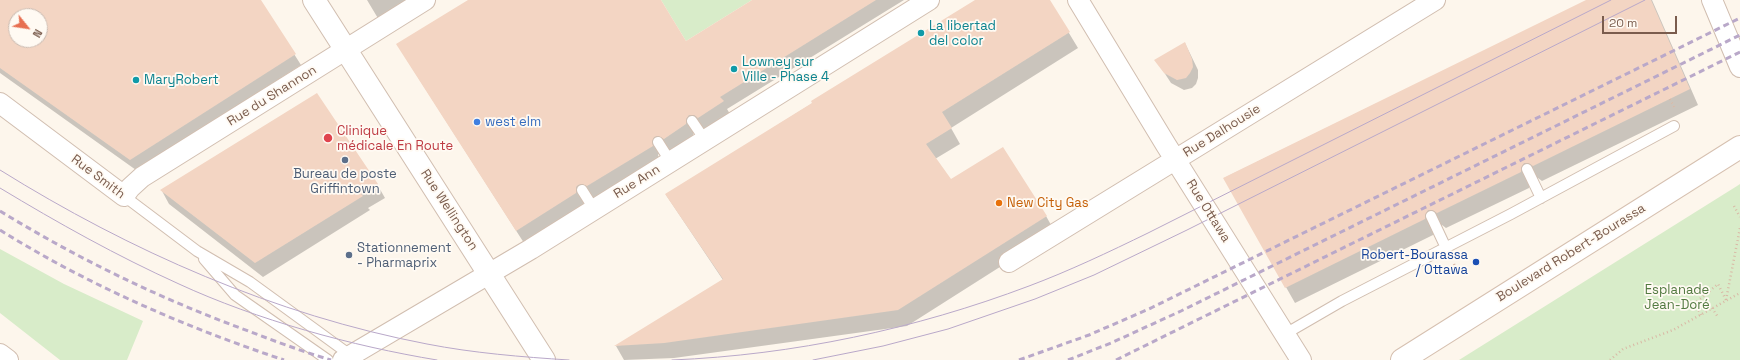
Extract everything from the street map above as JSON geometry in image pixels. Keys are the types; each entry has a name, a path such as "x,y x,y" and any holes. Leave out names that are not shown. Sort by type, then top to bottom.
{"street":[{"name":"Rue Wellington","path":"314,0 544,360"},
{"name":"Rue du Shannon","path":"124,196 142,177 425,0"},
{"name":"Rue Ann","path":"350,358 594,209 928,0"},
{"name":"Rue Ottawa","path":"1078,0 1301,360"},
{"name":"Rue Dalhousie","path":"1009,262 1435,0"},
{"path":"1712,0 1740,67"},
{"name":"Rue Smith","path":"0,103 124,196"},
{"name":"Boulevard Robert-Bourassa","path":"1402,360 1740,147"},
{"path":"0,354 8,360"}],"lane":[{"path":"692,121 705,140"},
{"path":"1286,334 1336,304 1446,248 1674,126"},
{"path":"658,142 670,161"},
{"path":"1527,169 1540,198"},
{"path":"582,190 594,209"},
{"name":"Rue Smith","path":"124,196 197,251 250,282 350,358"},
{"path":"1431,216 1446,248"},
{"name":"Rue Smith","path":"197,251 235,295 328,360"}],"path":[{"path":"1734,206 1740,217"},
{"path":"1726,301 1740,228"},
{"path":"1701,315 1695,303 1718,284 1726,301"},
{"path":"1610,360 1623,349 1673,330 1740,293"},
{"path":"1712,308 1718,317"}],"green space":[{"path":"661,0 752,0 686,41"},
{"name":"Esplanade Jean-Doré","path":"1740,184 1740,360 1459,360 1737,186"},
{"path":"0,249 64,284 143,321 127,360 60,360 0,313"}],"building":[{"name":"MaryRobert","path":"0,0 261,0 296,54 130,160 0,68"},
{"path":"468,0 661,0 686,41 752,0 876,0 720,97 724,101 698,118 694,115 689,115 686,119 686,124 664,139 658,136 654,137 652,142 653,146 587,186 582,184 578,185 576,187 576,193 516,231 396,44"},
{"path":"975,0 1050,0 1070,32 942,112 952,128 926,144 951,179 1003,147 1047,216 898,310 664,343 614,346 723,279 665,194 812,103 811,101"},
{"path":"1586,0 1651,0 1690,89 1533,166 1528,163 1524,163 1521,168 1521,172 1437,213 1432,210 1428,210 1425,215 1425,219 1285,288 1223,178"},
{"path":"1185,42 1192,59 1193,67 1186,78 1177,80 1164,73 1154,60"},
{"path":"317,93 378,184 361,194 363,196 255,263 160,190"}],"tram line":[{"path":"672,360 763,352 809,346 854,337 942,315 1029,286 1089,261 1148,233 1611,0"},
{"path":"813,360 883,346 948,329 1035,299 1094,275 1187,230 1645,0"},
{"path":"0,170 49,200 152,253 259,298 370,332 427,344 462,350 533,358 569,360"},
{"path":"0,188 110,251 209,297 240,309 305,330 372,347 437,360"}],"railway":[{"path":"1019,360 1089,335 1151,308 1740,18"},
{"path":"1068,360 1111,343 1181,311 1740,35"},
{"path":"1116,360 1740,52"},
{"path":"0,211 91,262 154,293 218,320 331,360"},
{"path":"0,230 33,250 102,287 210,334 284,360"}],"place":[{"name":"La libertad del color","path":"921,33"},
{"name":"Lowney sur Ville - Phase 4","path":"734,69"},
{"name":"MaryRobert","path":"136,80"},
{"name":"west elm","path":"477,122"},
{"name":"Clinique médicale En Route","path":"328,138"},
{"name":"Bureau de poste Griffintown","path":"345,160"},
{"name":"New City Gas","path":"999,203"},
{"name":"Stationnement - Pharmaprix","path":"349,255"},
{"name":"Robert-Bourassa / Ottawa","path":"1476,262"}]}
